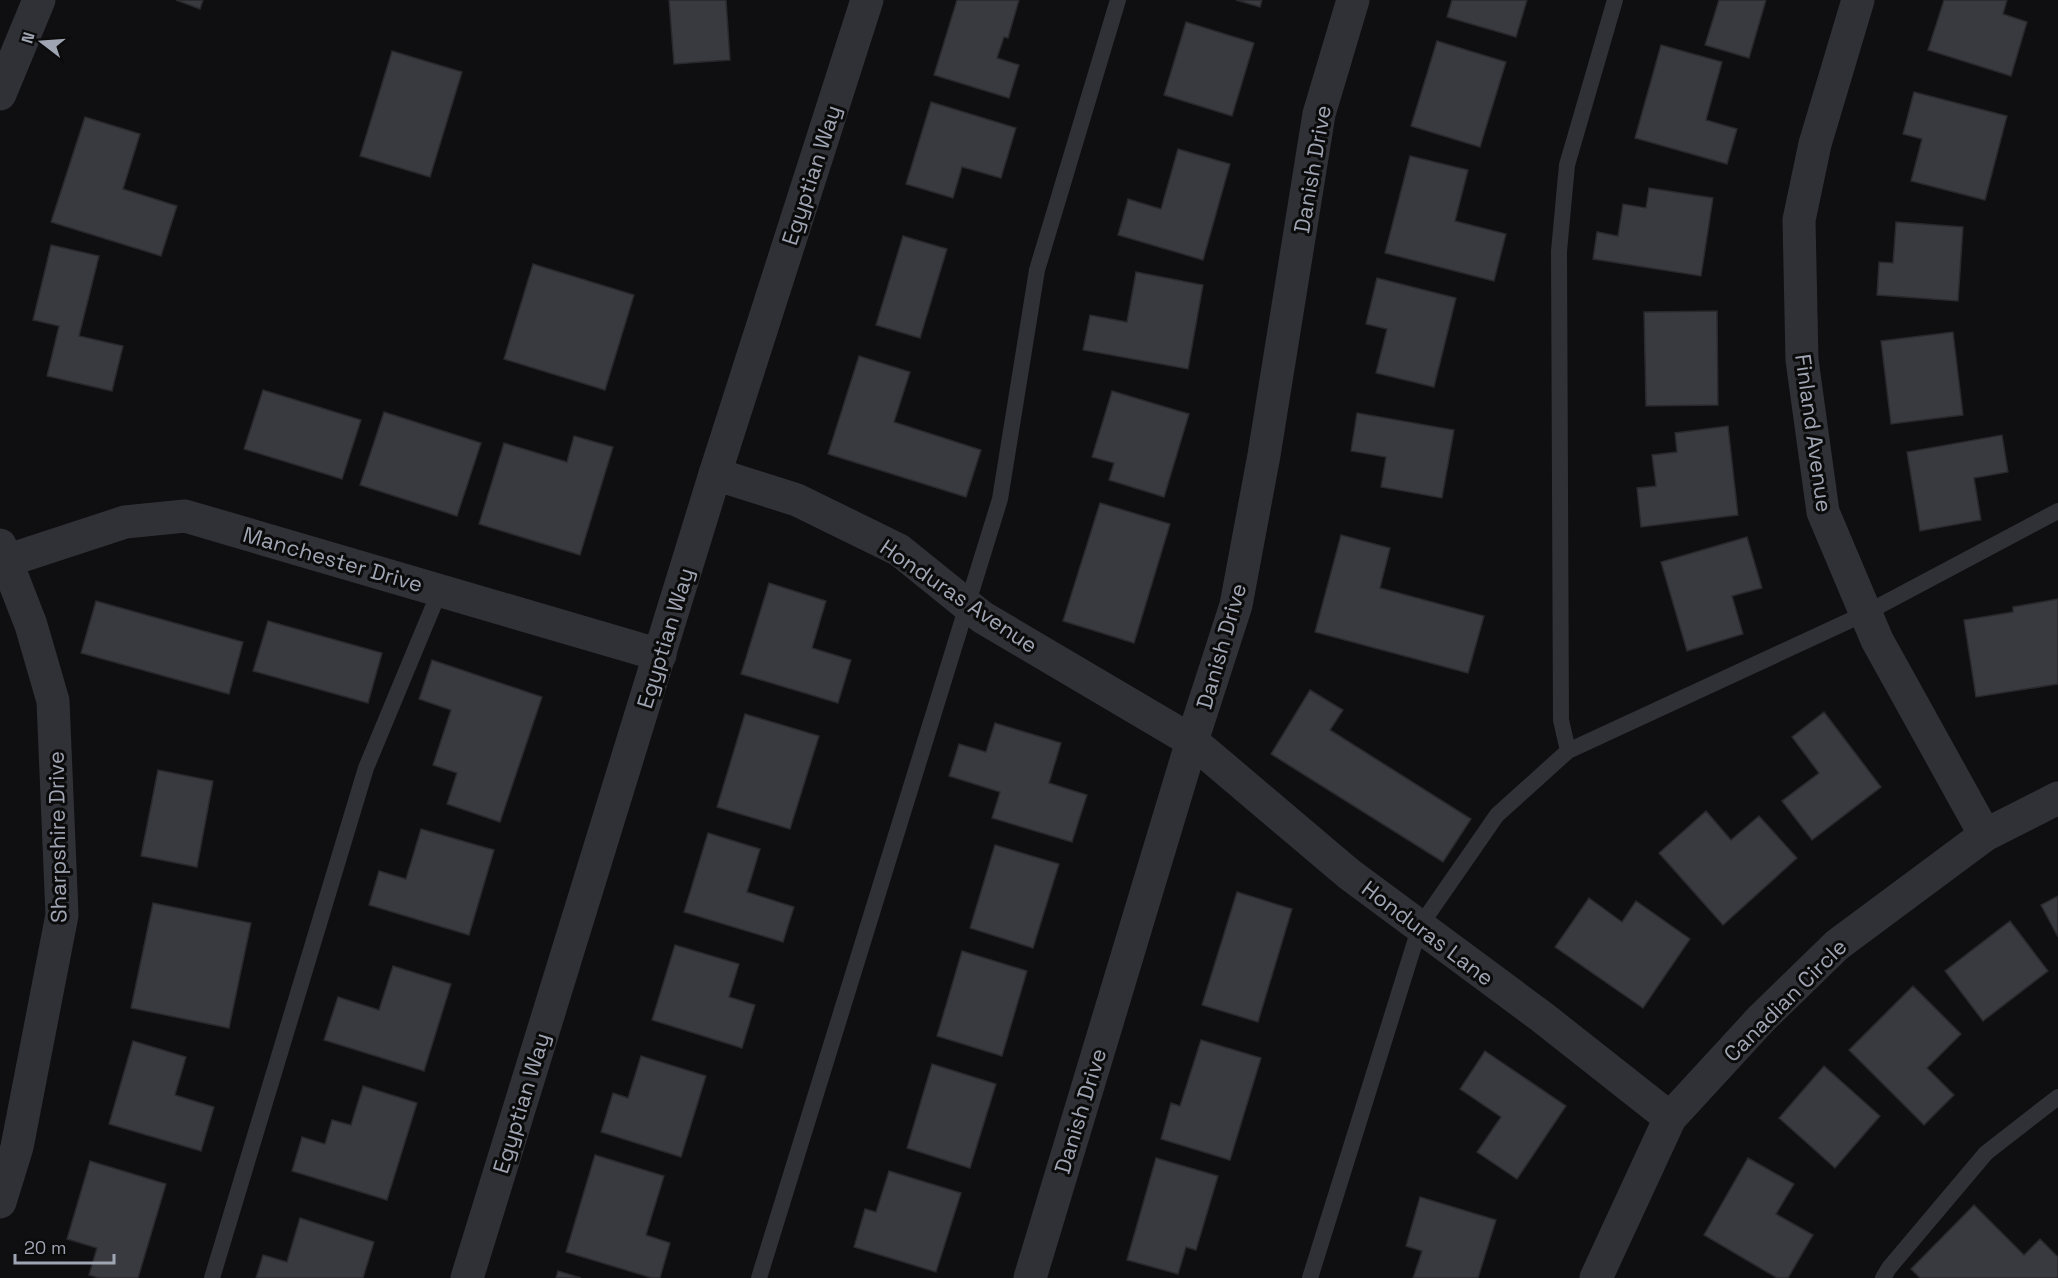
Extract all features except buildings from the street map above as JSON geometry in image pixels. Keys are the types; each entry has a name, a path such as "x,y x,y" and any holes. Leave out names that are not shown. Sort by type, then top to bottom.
{"street":[{"path":"0,94 39,0"},
{"name":"Egyptian Way","path":"467,1278 715,474 867,0"},
{"name":"Danish Drive","path":"1030,1278 1192,741 1236,605 1264,455 1319,114 1353,0"},
{"name":"Finland Avenue","path":"1858,0 1815,144 1799,220 1802,360 1822,512 1877,640 1985,835"},
{"name":"Honduras Avenue","path":"715,474 798,500 899,550 982,617 1192,741"},
{"name":"Manchester Drive","path":"3,553 124,522 186,516 660,655"},
{"name":"Sharpshire Drive","path":"0,1202 8,1145 62,915 53,701 31,625 3,553"},
{"name":"Honduras Lane","path":"1192,741 1349,874 1542,1017 1670,1118"},
{"name":"Canadian Circle","path":"1596,1278 1670,1118 1761,1019 1837,945 1985,835 2058,798"}],"lane":[{"path":"759,1278 1000,499 1037,270 1118,0"},
{"path":"1568,750 1561,720 1559,251 1567,165 1616,0"},
{"path":"1310,1278 1420,926 1497,815 1568,750 1866,613 2058,511"},
{"path":"212,1278 366,768 440,590"},
{"path":"1883,1278 1986,1153 2058,1097"}]}
